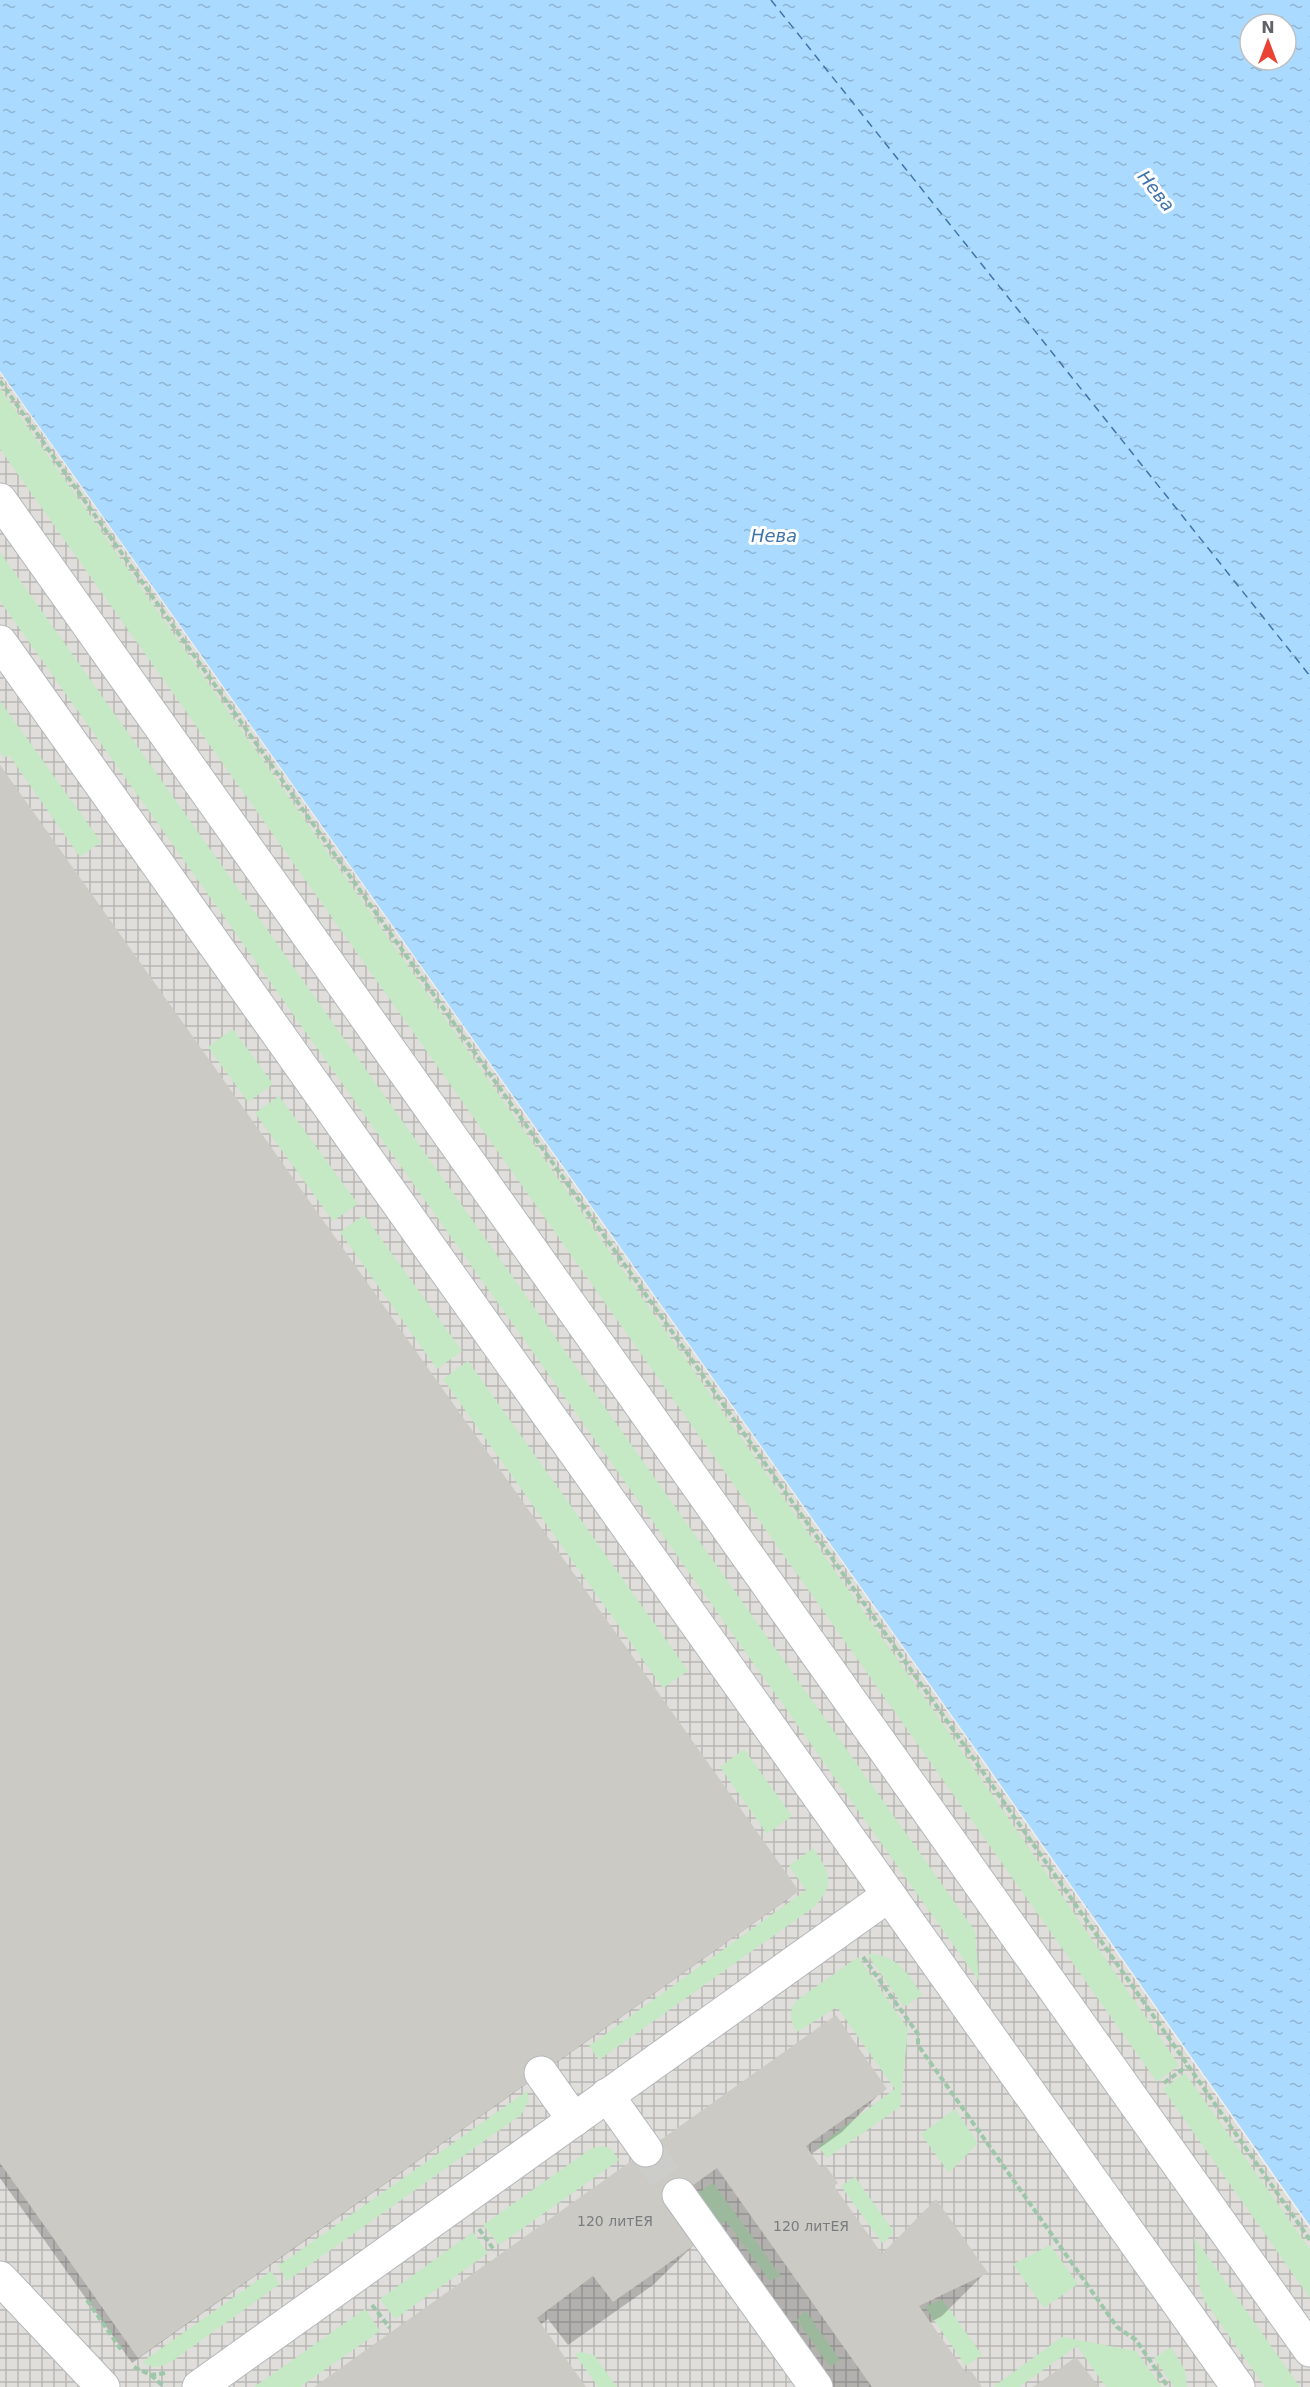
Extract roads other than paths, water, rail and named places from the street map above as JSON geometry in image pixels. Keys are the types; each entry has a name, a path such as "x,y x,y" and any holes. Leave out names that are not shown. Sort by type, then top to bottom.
{"lane":[{"path":"0,500 1310,2350"},
{"path":"0,642 1238,2387"},
{"path":"186,2379 574,2120 889,1895"},
{"path":"541,2073 574,2120"},
{"path":"607,2096 646,2150"},
{"path":"679,2195 816,2387"},
{"path":"0,2278 103,2387"}],"water":[{"name":"Нева","path":"0,0 1310,0 1310,2226 958,1724 0,371"}],"tunnel":[{"path":"646,2150 679,2195"}]}
